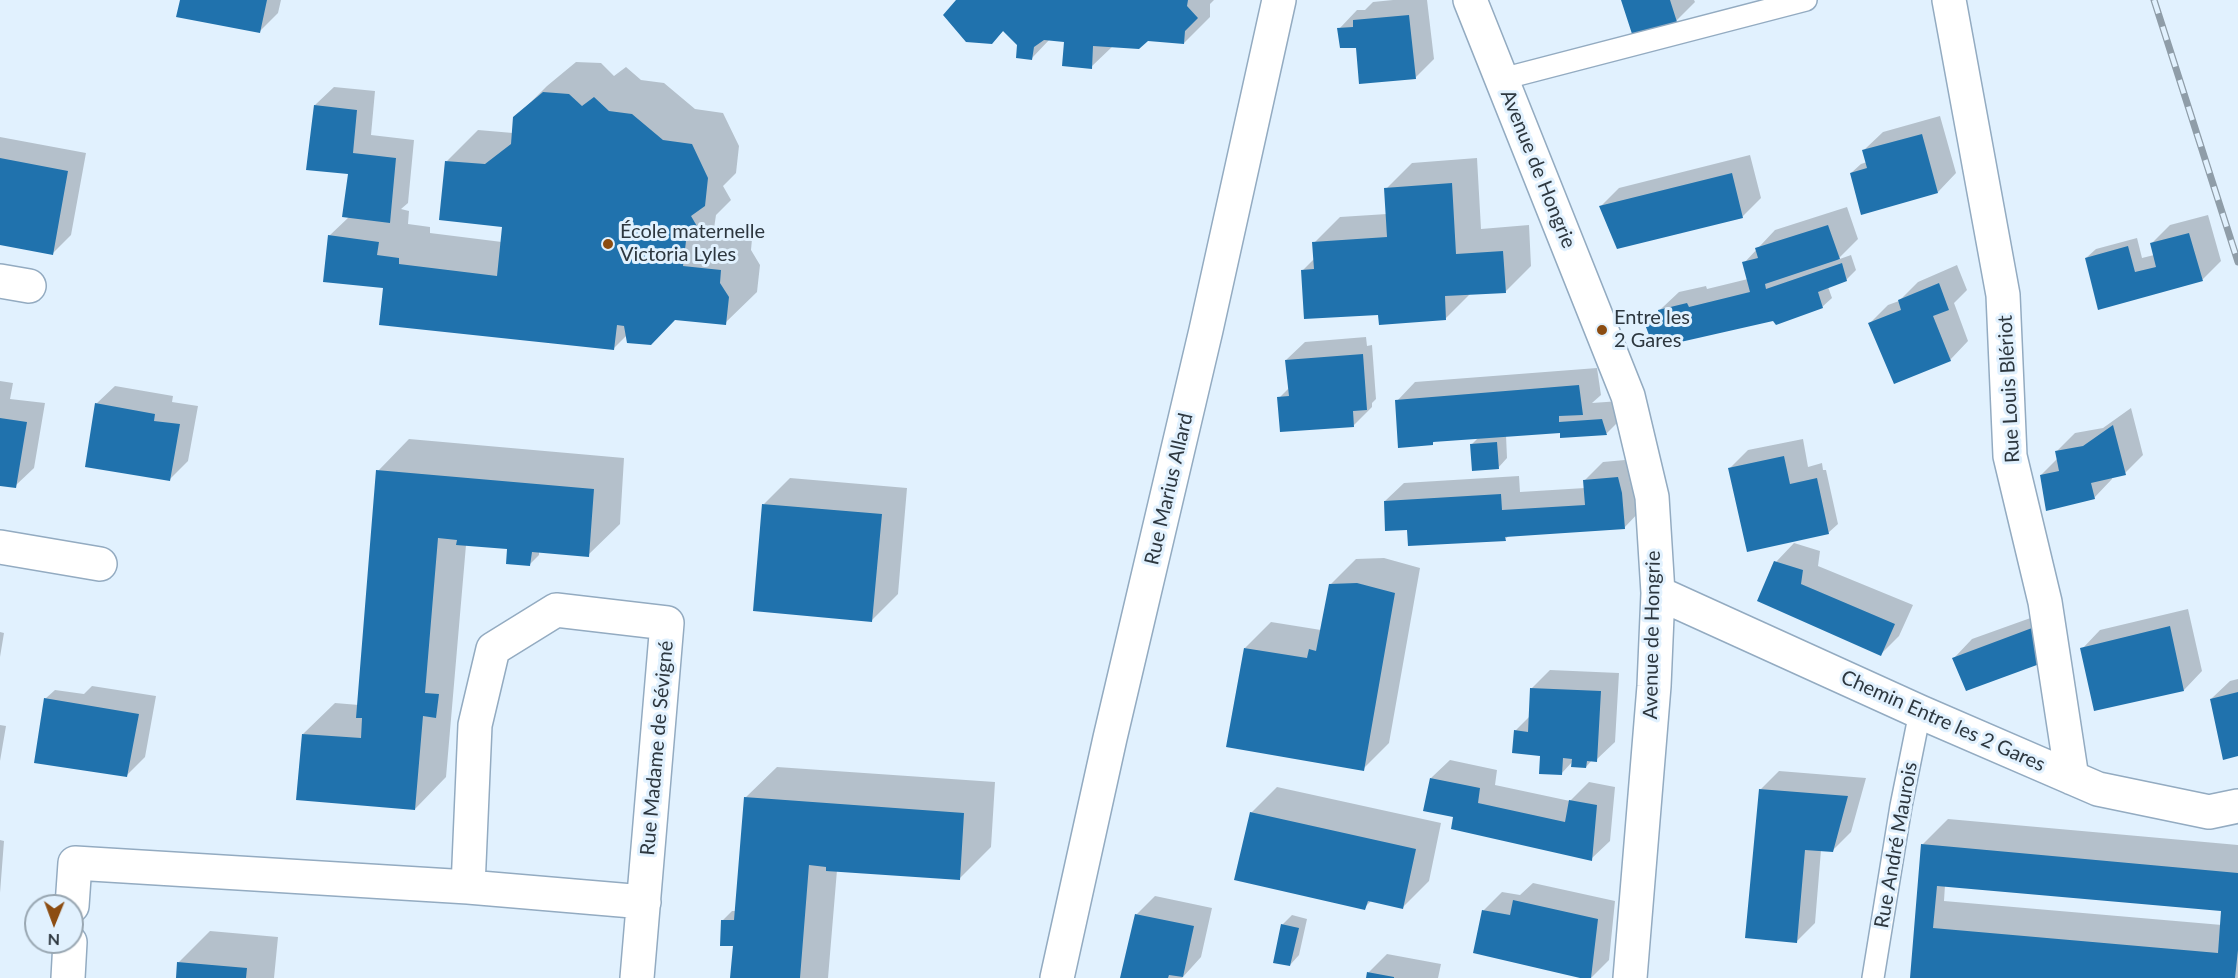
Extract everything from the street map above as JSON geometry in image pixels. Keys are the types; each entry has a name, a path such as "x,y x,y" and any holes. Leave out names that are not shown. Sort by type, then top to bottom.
{"street":[{"name":"Rue Marius Allard","path":"1057,978 1280,0"},
{"name":"Avenue de Hongrie","path":"1470,0 1628,396 1652,497 1658,593 1654,686 1629,978"},
{"name":"Rue Louis Blériot","path":"1949,0 2003,295 2010,456 2045,602 2072,778"},
{"path":"0,547 100,564"},
{"name":"Chemin Entre les 2 Gares","path":"1658,593 1920,712 2098,789 2209,812 2238,806"},
{"name":"Rue Madame de Sévigné","path":"468,887 475,725 493,649 556,610 667,623 638,978"},
{"path":"73,894 75,863 468,887 644,902"},
{"path":"68,978 69,954"}],"lane":[{"path":"1502,79 1806,0"},
{"name":"Rue André Maurois","path":"1873,978 1901,806 1920,712"}],"building":[{"path":"180,0 267,0 260,33 176,17"},
{"path":"956,0 1188,0 1187,6 1198,18 1185,31 1184,44 1148,41 1139,49 1093,46 1092,69 1062,66 1064,42 1044,40 1034,47 1032,60 1016,58 1017,45 1003,31 992,44 966,42 943,15"},
{"path":"1621,0 1670,0 1677,22 1633,37"},
{"path":"1409,15 1416,79 1359,84 1356,48 1340,48 1337,28 1353,27 1353,20"},
{"path":"543,92 569,94 582,106 594,97 609,111 632,114 663,140 692,144 708,178 705,206 691,216 701,233 686,241 683,266 721,270 720,283 729,297 726,325 675,320 651,345 627,343 624,326 617,325 614,350 379,325 383,288 323,282 328,235 379,242 377,255 399,258 399,264 497,276 502,227 439,220 445,161 485,164 511,144 513,117"},
{"path":"314,105 357,110 353,153 396,158 390,223 342,217 348,174 306,170"},
{"path":"1922,134 1938,193 1861,215 1850,173 1867,168 1862,150"},
{"path":"0,158 68,171 53,255 0,245"},
{"path":"1732,173 1743,218 1617,249 1599,206"},
{"path":"1452,183 1456,254 1503,251 1506,293 1445,296 1446,320 1379,325 1378,315 1304,319 1301,270 1314,269 1312,242 1387,237 1384,188"},
{"path":"1828,225 1840,259 1765,284 1766,289 1842,263 1847,281 1818,292 1823,308 1776,325 1773,321 1654,348 1644,322 1659,319 1658,310 1687,303 1689,307 1750,292 1742,262 1758,258 1755,248"},
{"path":"2189,233 2203,281 2098,310 2085,258 2128,246 2135,272 2156,267 2150,243"},
{"path":"1939,283 1949,310 1933,316 1951,361 1894,384 1868,323 1901,310 1898,300"},
{"path":"1363,354 1367,410 1353,411 1354,427 1280,432 1277,397 1289,396 1285,360"},
{"path":"1579,385 1583,415 1559,416 1559,422 1602,419 1607,435 1560,438 1560,433 1433,442 1433,445 1398,448 1395,400"},
{"path":"95,403 155,414 154,421 180,424 170,481 85,467"},
{"path":"0,418 27,422 16,488 0,486"},
{"path":"2113,425 2126,475 2091,483 2095,499 2046,511 2040,475 2059,471 2055,451 2083,446"},
{"path":"1497,442 1499,469 1472,471 1470,444"},
{"path":"1784,456 1790,484 1817,478 1829,534 1747,552 1728,468"},
{"path":"376,470 594,489 589,557 532,552 530,566 506,564 507,549 456,545 457,540 438,538 425,693 439,694 436,718 423,716 415,810 296,800 302,734 361,738 362,718 356,718"},
{"path":"1618,477 1622,493 1625,529 1505,537 1506,541 1408,546 1407,530 1385,531 1384,501 1501,494 1502,510 1585,505 1583,480"},
{"path":"762,504 882,514 872,622 753,611"},
{"path":"1774,561 1803,570 1801,584 1895,624 1881,656 1757,601"},
{"path":"1357,583 1395,593 1364,771 1226,747 1244,648 1307,658 1309,649 1316,651 1329,584"},
{"path":"2170,626 2184,691 2094,711 2080,648"},
{"path":"2032,628 2045,662 1966,691 1952,658"},
{"path":"1530,688 1601,691 1597,762 1587,761 1586,768 1571,767 1572,759 1563,758 1562,775 1539,774 1540,756 1512,753 1514,730 1528,732"},
{"path":"2238,692 2238,756 2223,760 2210,699"},
{"path":"44,698 139,714 127,777 34,763"},
{"path":"1430,778 1480,788 1478,803 1565,822 1569,800 1597,805 1592,861 1451,829 1453,817 1423,811"},
{"path":"1759,789 1848,796 1833,852 1805,850 1797,943 1745,938"},
{"path":"744,797 964,813 960,880 826,871 826,867 809,865 800,978 730,978 733,946 720,946 721,920 734,920"},
{"path":"1250,812 1416,849 1403,909 1368,901 1365,910 1234,880"},
{"path":"1921,844 2238,873 2238,950 2235,978 1910,978","holes":["1937,886 2221,911 2218,953 1933,928"]},
{"path":"1513,900 1598,919 1591,978 1580,978 1473,953 1482,910 1510,915"},
{"path":"1135,914 1194,926 1183,977 1169,975 1168,978 1120,978"},
{"path":"1281,924 1299,928 1290,966 1273,963"},
{"path":"177,962 247,968 246,978 176,978"},
{"path":"1367,972 1394,977 1394,978 1366,978"}],"railway":[{"path":"2154,0 2238,262"}],"place":[{"name":"École maternelle Victoria Lyles","path":"608,244"},
{"name":"Entre les 2 Gares","path":"1602,330"}]}
